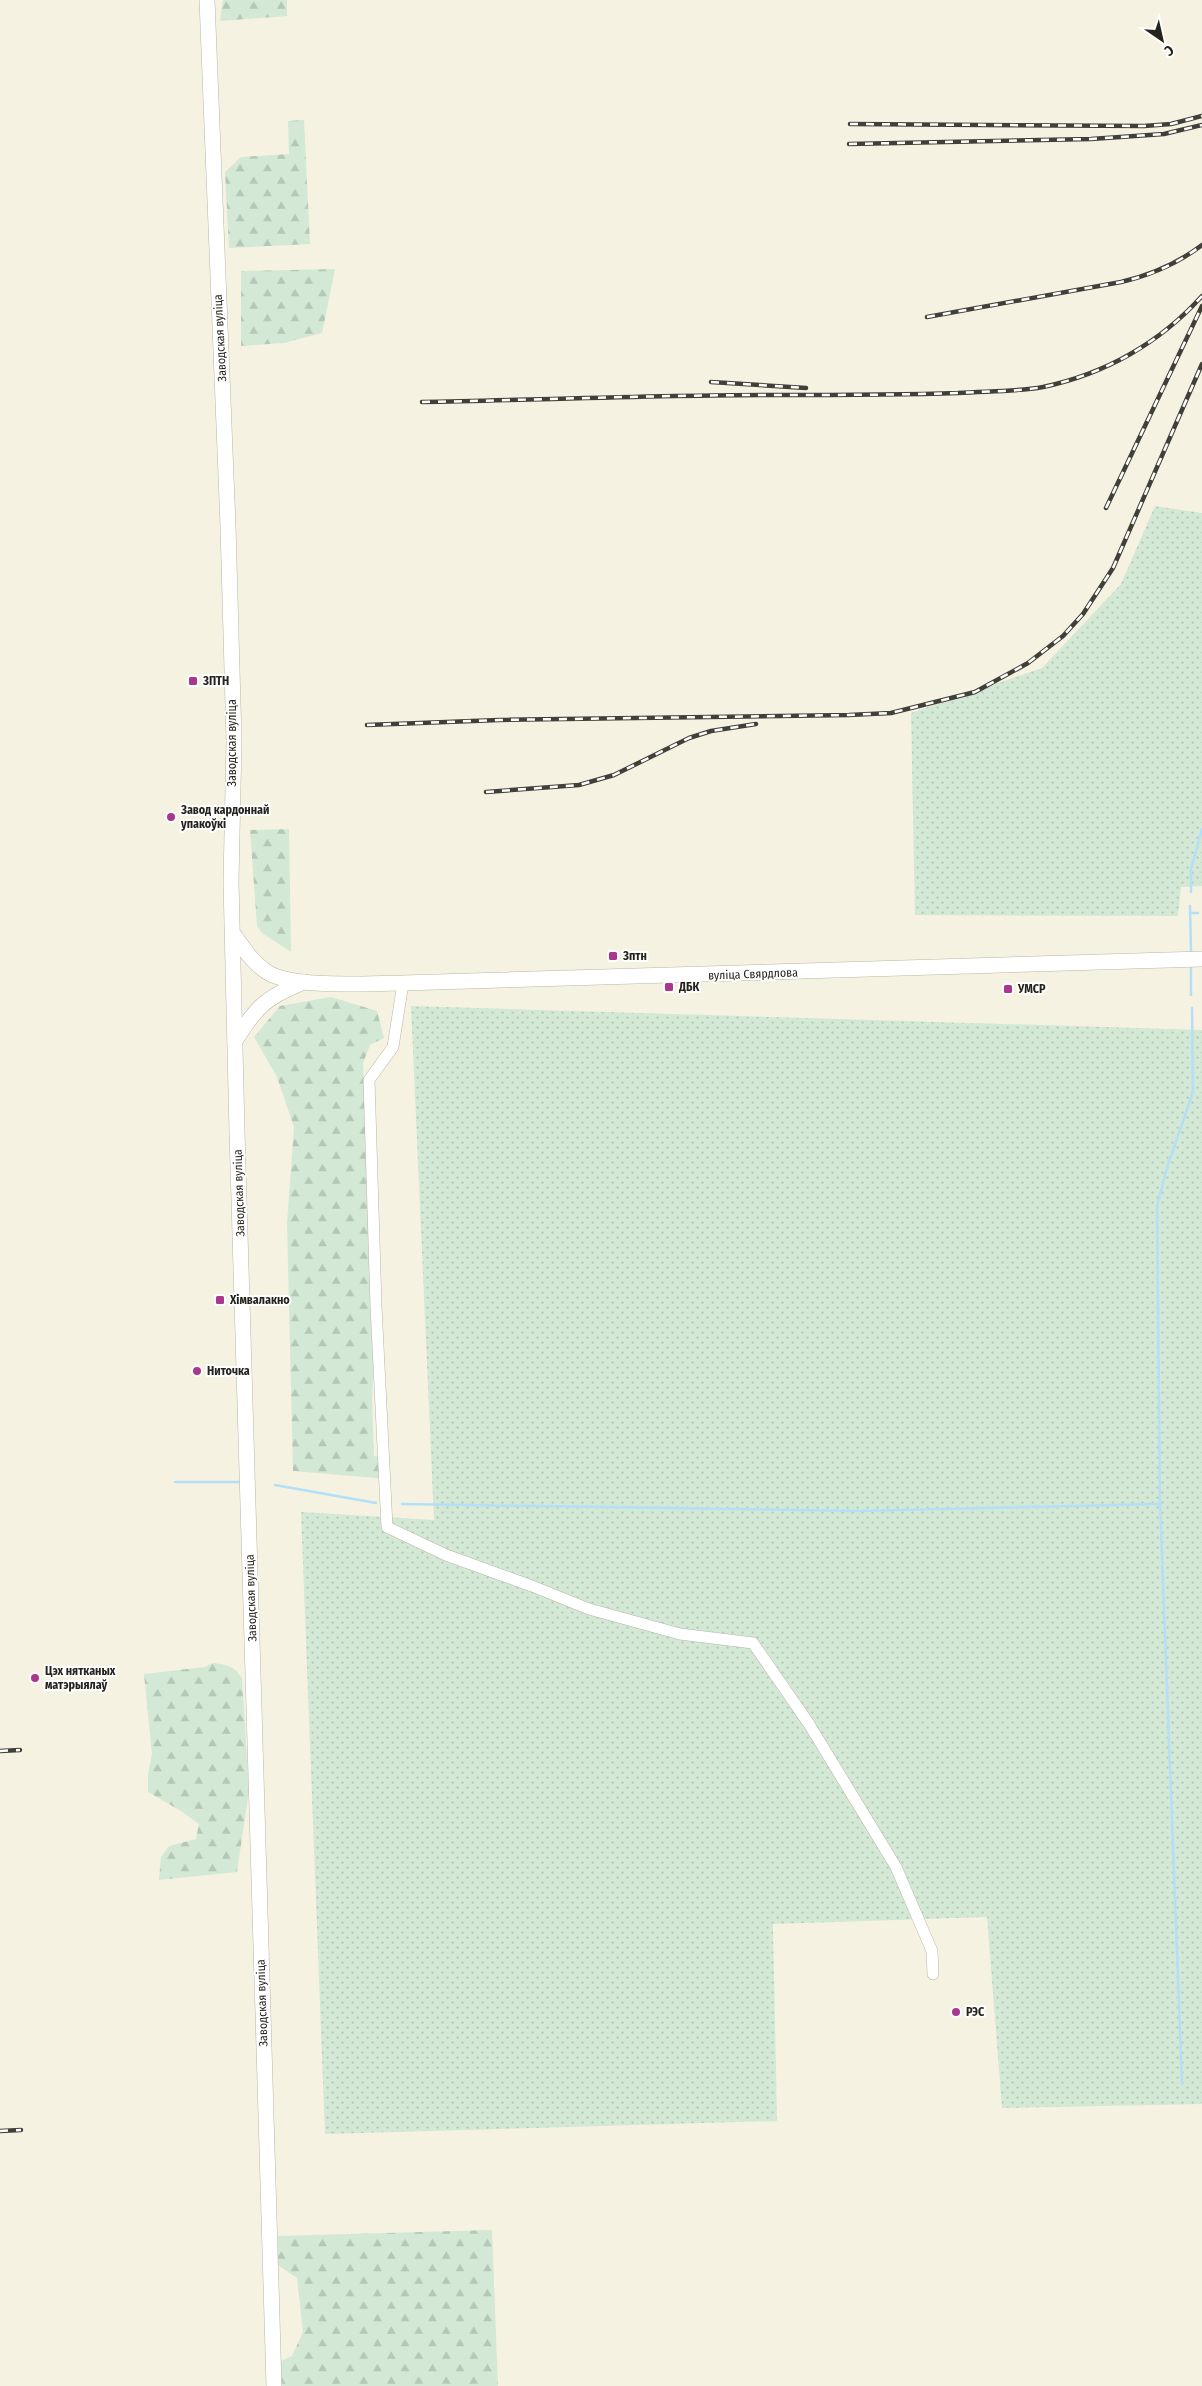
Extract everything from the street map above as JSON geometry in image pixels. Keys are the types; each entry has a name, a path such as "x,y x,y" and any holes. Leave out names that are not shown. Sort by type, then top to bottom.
{"main road":[{"name":"Заводская вуліца","path":"208,0 228,526 234,740 231,812 235,1042 259,1927 274,2386"},
{"path":"234,936 250,958 268,973 304,982"},
{"name":"вуліца Свярдлова","path":"304,982 403,984 1202,960"},
{"path":"235,1042 248,1020 264,1002 304,982"}],"street":[{"path":"403,984 393,1047 369,1080 376,1306 387,1527 446,1555 589,1609 680,1634 753,1643 809,1724 896,1867 932,1951 934,1974"}],"green space":[{"path":"223,0 287,0 287,16 220,21"},
{"path":"304,120 310,244 229,248 225,172 241,157 289,154 288,121"},
{"path":"335,269 322,333 284,343 241,346 241,271"},
{"path":"1155,506 1202,513 1202,886 1181,887 1178,916 915,915 911,713 1042,668 1121,584"},
{"path":"289,829 291,952 262,933 257,926 250,830"},
{"path":"331,997 377,1011 384,1038 370,1045 363,1063 374,1361 372,1400 374,1456 390,1460 388,1479 293,1471 287,1223 294,1127 277,1077 254,1037 280,1006"},
{"path":"411,1006 1202,1030 1202,2104 1002,2108 987,1917 773,1924 777,2121 325,2134 301,1512 434,1520"},
{"path":"213,1663 230,1667 242,1678 249,1791 237,1872 159,1880 161,1857 169,1846 196,1839 199,1824 148,1792 148,1774 152,1754 144,1674 205,1667"},
{"path":"492,2230 498,2386 280,2386 281,2361 292,2356 303,2332 297,2278 278,2265 278,2236"}],"waterway":[{"path":"1191,892 1191,869 1202,829"},
{"path":"1190,906 1191,952"},
{"path":"1190,913 1198,913"},
{"path":"1191,968 1191,995"},
{"path":"1182,2084 1160,1504 1157,1206 1167,1168 1193,1092 1192,1008"},
{"path":"175,1482 239,1482"},
{"path":"275,1485 376,1503"},
{"path":"402,1504 860,1511 1160,1504"}],"railway":[{"path":"850,124 1144,126 1171,124 1202,116"},
{"path":"849,144 1091,139 1164,134 1202,125"},
{"path":"927,317 1121,282 1153,272 1173,263 1202,245"},
{"path":"422,402 684,396 935,394 1032,389 1088,374 1130,354 1168,328 1202,296"},
{"path":"1106,508 1202,306"},
{"path":"367,725 499,720 891,713 975,692 1028,663 1063,636 1083,614 1113,568 1202,364"},
{"path":"711,382 806,388"},
{"path":"486,792 579,785 614,775 689,738 711,731 756,724"},
{"path":"0,1751 20,1750"},
{"path":"0,2131 21,2130"}],"place":[{"name":"ЗПТН","path":"193,681"},
{"name":"Завод кардоннай упакоўкі","path":"171,817"},
{"name":"Зптн","path":"613,956"},
{"name":"ДБК","path":"669,987"},
{"name":"УМСР","path":"1008,989"},
{"name":"Хімвалакно","path":"220,1300"},
{"name":"Ниточка","path":"197,1371"},
{"name":"Цэх нятканых матэрыялаў","path":"35,1678"},
{"name":"РЭС","path":"956,2012"}]}
